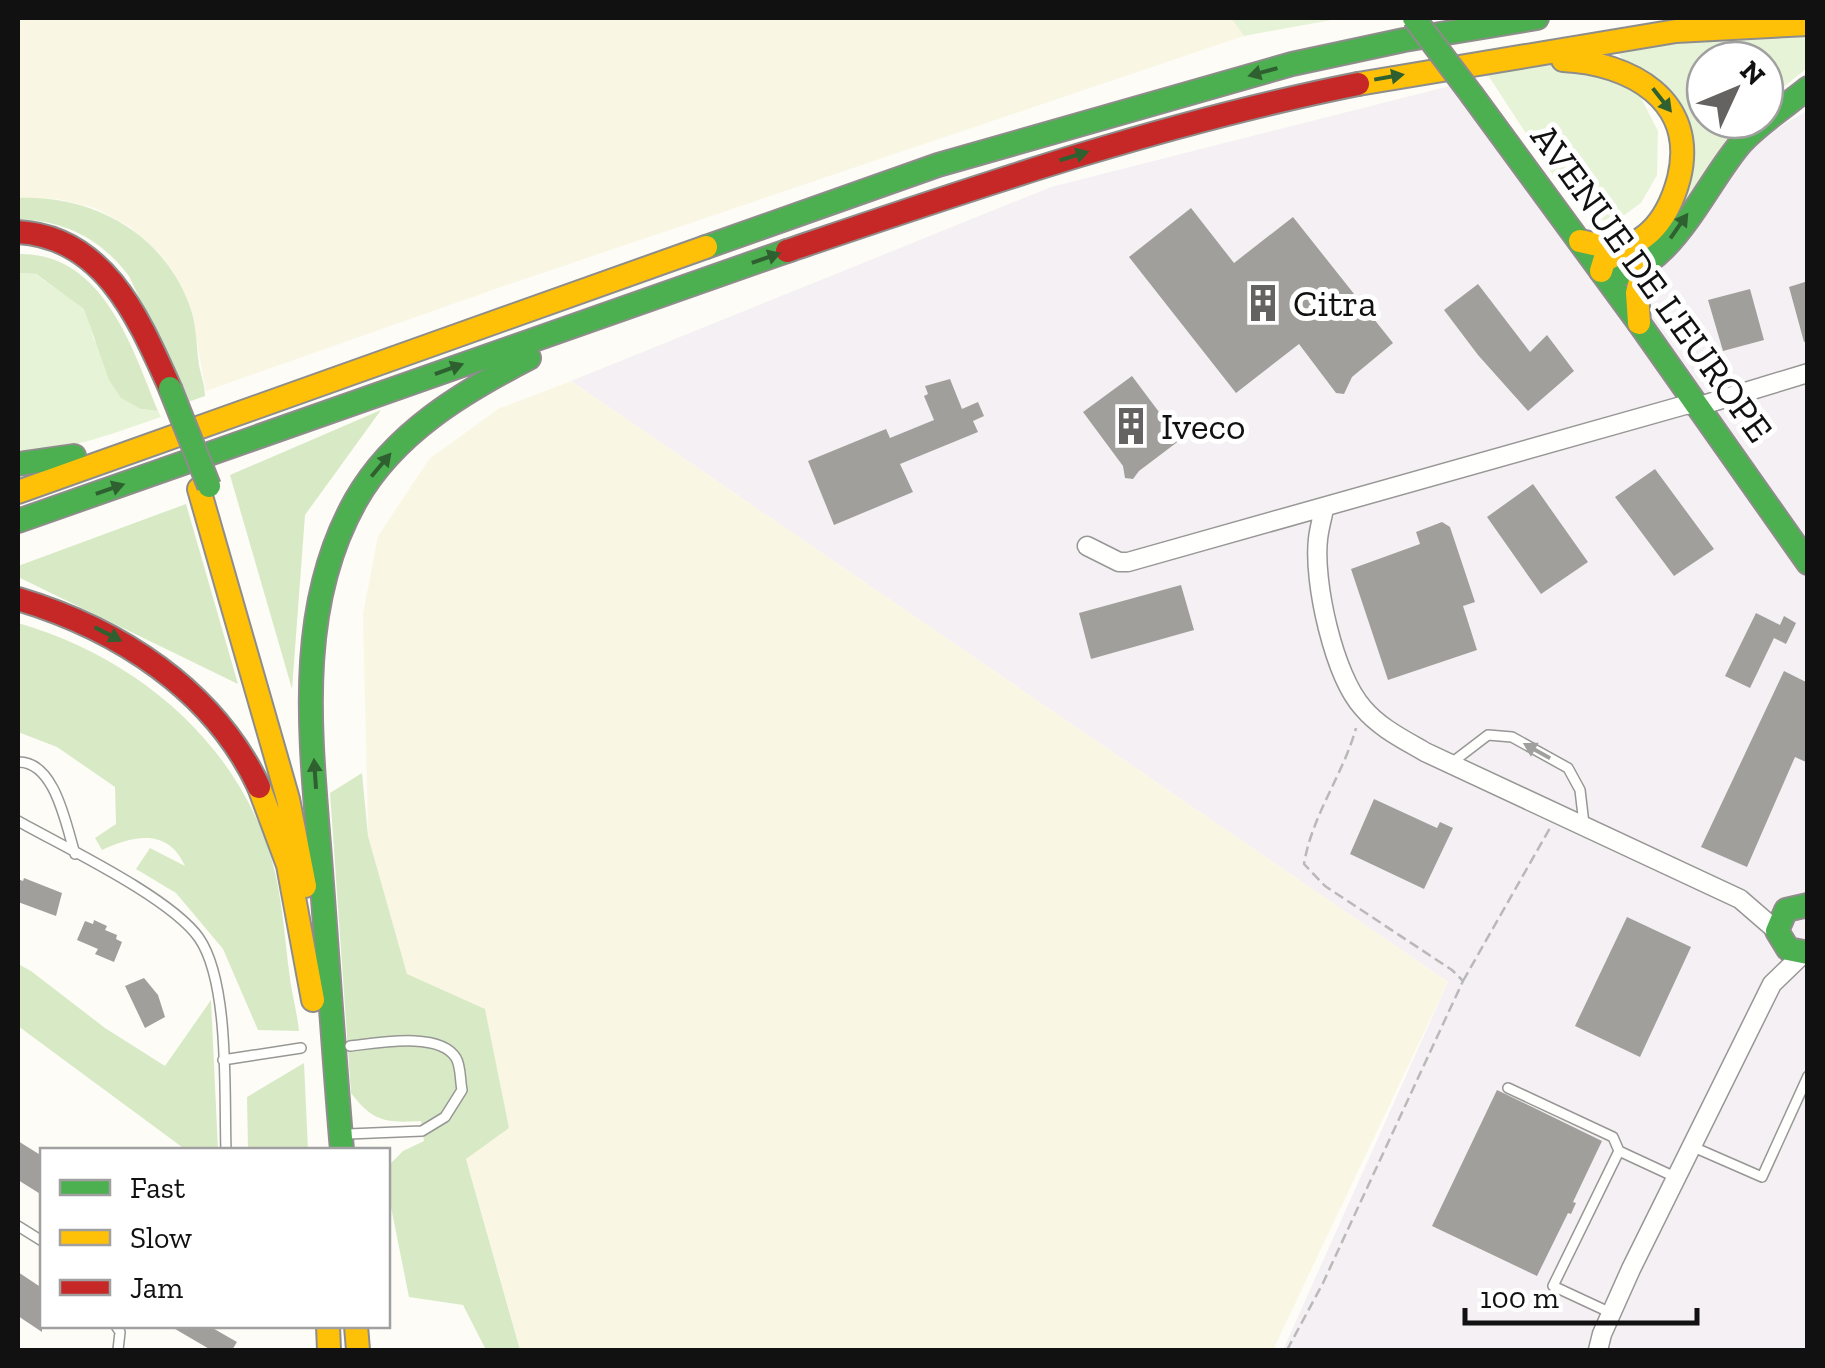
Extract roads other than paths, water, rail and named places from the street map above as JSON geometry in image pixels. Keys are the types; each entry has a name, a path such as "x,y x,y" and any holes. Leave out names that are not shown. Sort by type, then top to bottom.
{"main road":[{"name":"AVENUE DE L'EUROPE","path":"1414,18 1639,322 1808,563"},
{"path":"1461,30 1486,18"},
{"path":"18,492 914,174 1292,64 1537,18"},
{"path":"18,522 674,290 1028,170 1167,128 1267,102 1433,70 1676,31 1808,24"},
{"path":"1433,70 1577,60 1611,66 1644,80 1670,108 1683,155 1679,182 1667,210 1650,231 1604,261 1603,273 1622,278 1644,270 1658,256 1743,140 1808,88"},
{"path":"18,464 56,460 121,442 821,194 914,174"},
{"path":"18,232 34,233 69,246 113,279 131,302 265,656 298,795 330,1000"},
{"path":"1580,242 1607,247 1630,244"},
{"path":"18,244 66,257 101,282 119,304 166,390"},
{"path":"1639,322 1636,293 1644,270"},
{"path":"341,1142 312,686 316,620 342,526 372,475 407,436 441,408 529,358 611,330 674,290"},
{"path":"204,487 302,864 313,942 310,1045"},
{"path":"18,600 84,622 148,657 194,696 232,742 266,801 285,855 323,1148"},
{"path":"1801,904 1782,914 1778,936 1790,950 1805,953"}],"street":[{"path":"1087,546 1118,562 1128,562 1808,374"},
{"path":"1324,509 1318,540 1319,577 1331,635 1347,684 1367,713 1381,727 1450,764 1749,905 1778,936 1776,978"},
{"path":"1749,905 1801,904"},
{"path":"1598,1350 1611,1313 1675,1177 1776,978 1805,953"}],"lane":[{"path":"1450,764 1488,735 1512,737 1568,768 1580,790 1584,826"},
{"path":"18,762 28,762 45,774 75,854"},
{"path":"18,821 158,900 198,937 217,977 226,1148"},
{"path":"341,1142 422,1131 445,1117 462,1090 457,1059 441,1044 407,1041 350,1046"},
{"path":"223,1060 310,1045"},
{"path":"1690,1146 1762,1177 1808,1076"},
{"path":"1508,1088 1612,1137 1619,1152 1675,1177"},
{"path":"1611,1313 1552,1286 1619,1152"},
{"path":"18,1226 40,1240"}],"place":[{"name":"Citra","path":"1263,303"},
{"name":"Iveco","path":"1131,426"}]}
